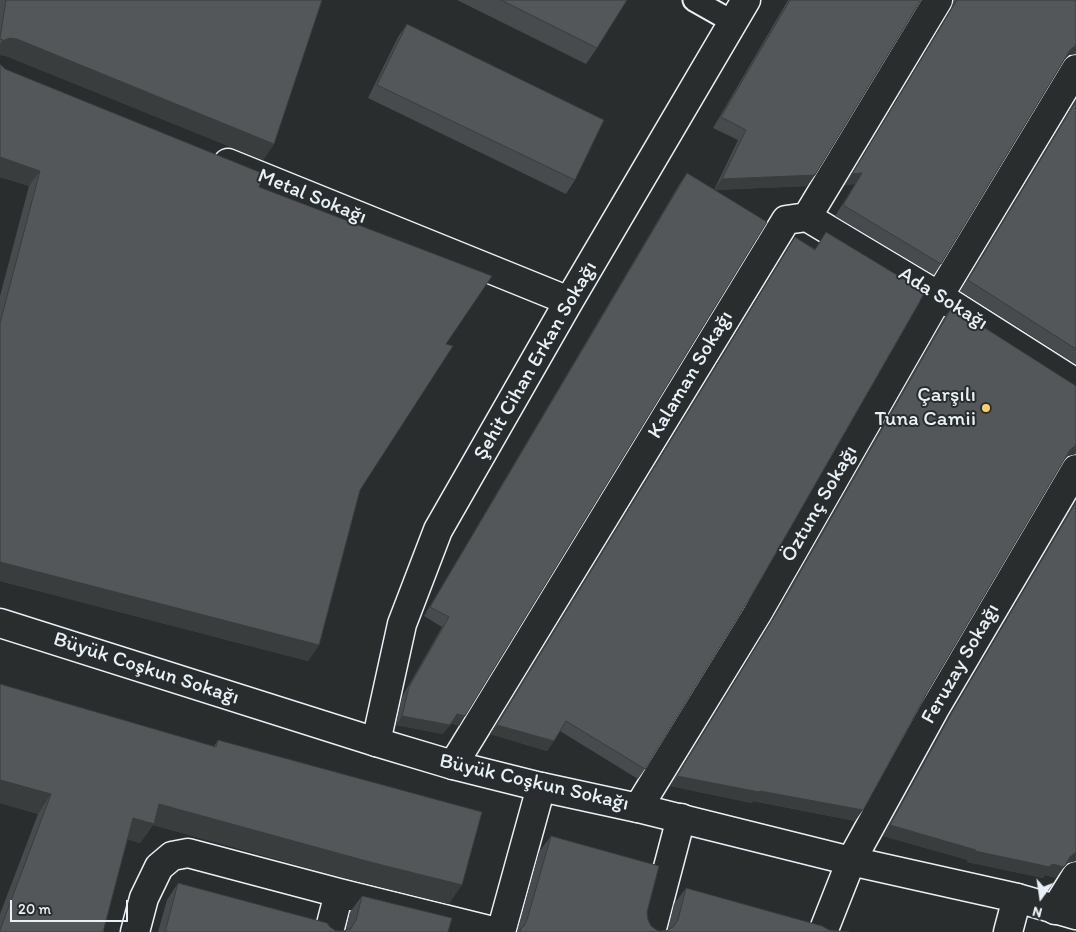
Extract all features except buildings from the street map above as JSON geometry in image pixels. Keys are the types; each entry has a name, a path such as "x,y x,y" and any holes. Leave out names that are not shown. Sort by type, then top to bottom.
{"street":[{"path":"807,217 938,0"},
{"name":"Şehit Cihan Erkan Sokağı","path":"376,742 402,624 438,530 569,301 739,11"},
{"name":"Öztunç Sokağı","path":"638,808 757,614 939,296 1076,70"},
{"name":"Metal Sokağı","path":"202,152 569,301"},
{"name":"Ada Sokağı","path":"807,217 939,296 1076,383"},
{"name":"Kalaman Sokağı","path":"453,765 786,220 807,217"},
{"name":"Feruzay Sokağı","path":"823,932 851,862 934,710 1076,469"},
{"name":"Büyük Coşkun Sokağı","path":"0,623 453,765 681,818 851,862 1017,898 1065,912"},
{"path":"501,932 542,787"},
{"path":"651,932 681,818"},
{"path":"135,932 144,898 159,867 172,856 188,853 497,932"},
{"path":"1065,912 1076,876"},
{"path":"329,932 339,893"},
{"path":"1008,932 1017,898"}],"lane":[{"path":"694,0 739,11"}],"place":[{"name":"Çarşılı Tuna Camii","path":"986,408"}]}
